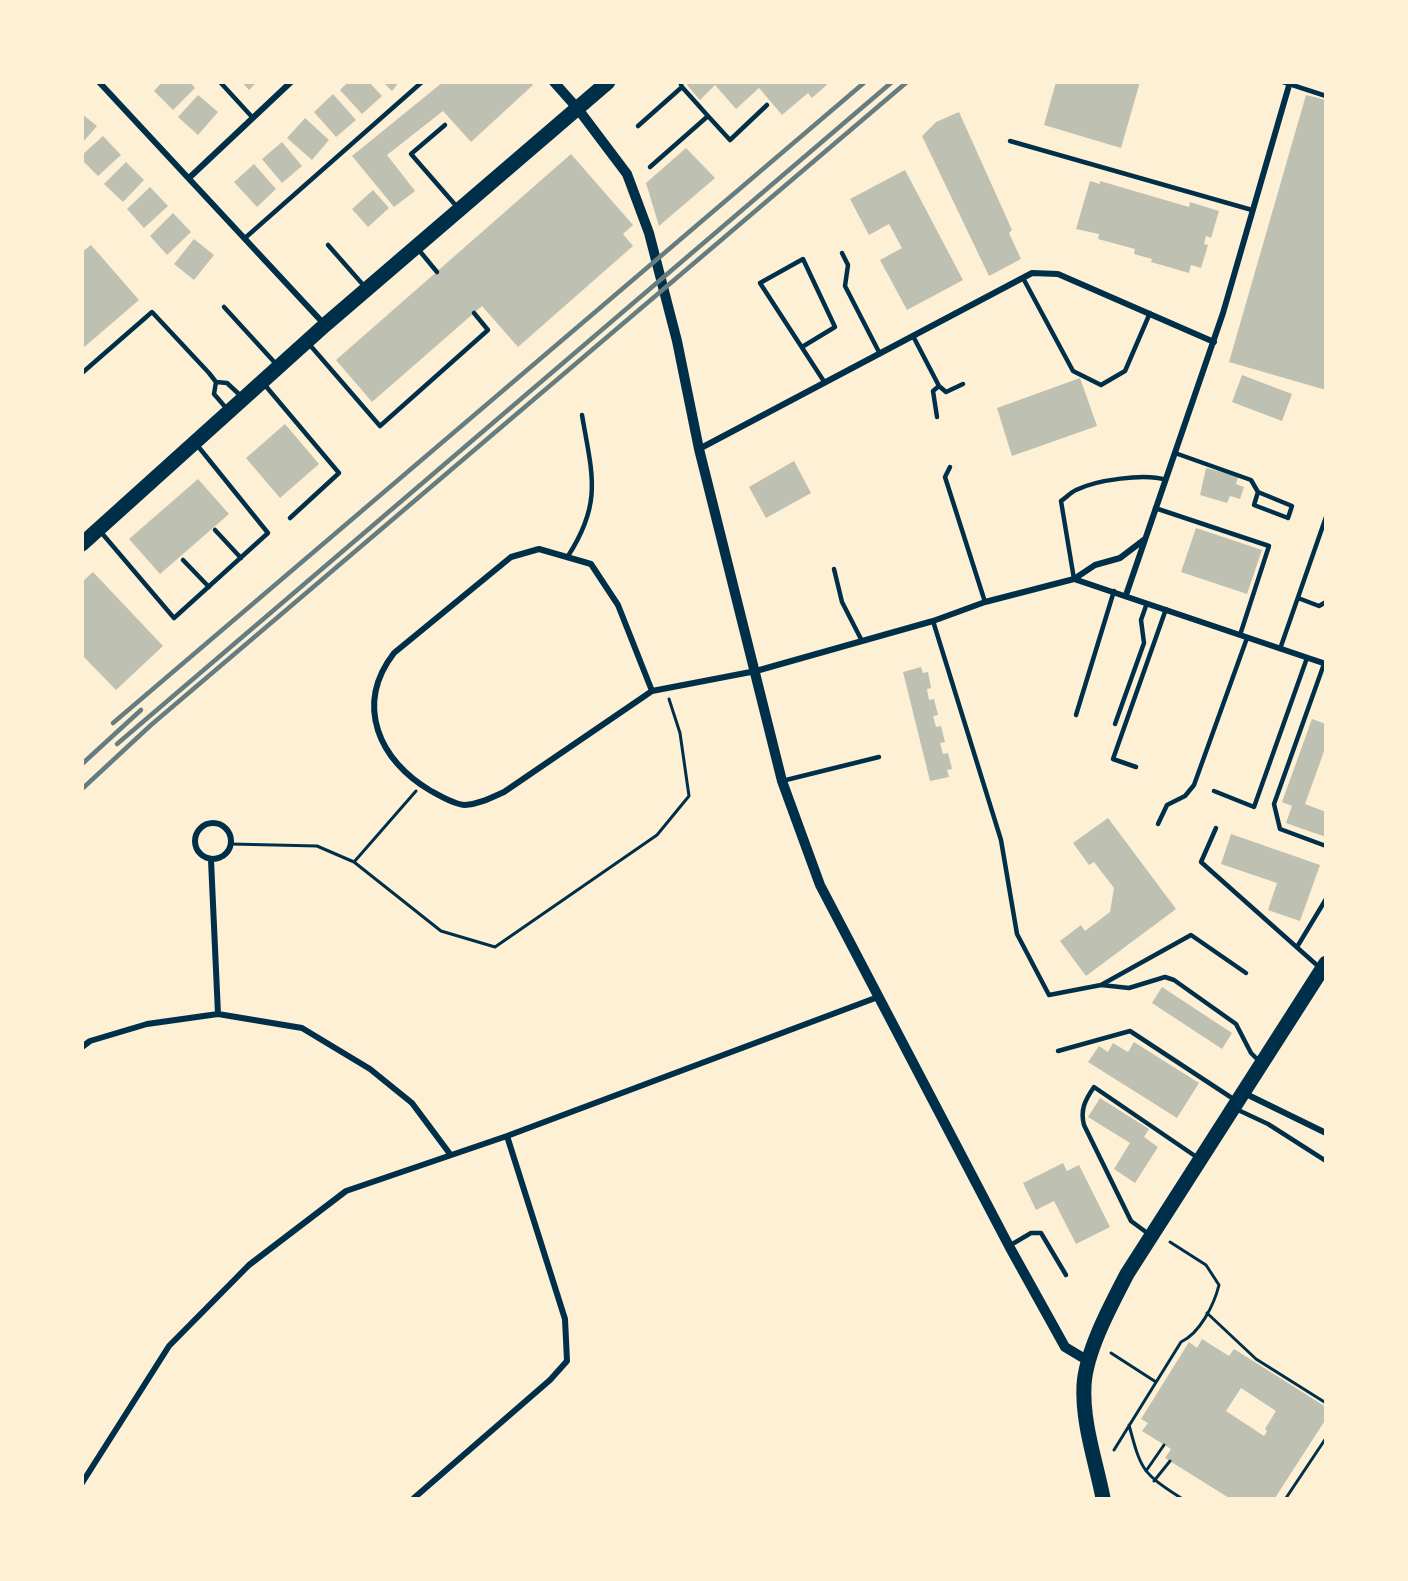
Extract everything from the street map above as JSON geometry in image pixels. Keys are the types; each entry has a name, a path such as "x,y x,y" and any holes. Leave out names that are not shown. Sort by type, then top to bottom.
{"main road":[{"path":"82,544 325,325 608,82"},
{"path":"1103,1498 1091,1445 1084,1385 1103,1320 1127,1274 1323,966"}],"street":[{"path":"99,82 325,325"},
{"path":"189,178 291,82"},
{"path":"554,82 578,109 627,174 649,233 677,341 699,449 782,781 820,885 1009,1246 1065,1347 1090,1362"},
{"path":"1126,595 1214,342 1287,83"},
{"path":"699,449 1032,273 1058,274 1214,342"},
{"path":"652,691 618,605 591,564 539,549 511,557 394,653 385,664 373,705 377,729 398,765 421,785 463,805 485,801 504,792 652,691 756,671 933,621 985,602 1074,579 1095,565 1120,558 1146,539"},
{"path":"1074,579 1325,664"},
{"path":"218,824 231,834 231,844 222,858 211,860 198,851 194,842 195,835 204,825 218,824"},
{"path":"211,860 218,1014"},
{"path":"82,1483 96,1457 169,1346 249,1265 346,1191 507,1136 878,997"},
{"path":"82,1047 90,1041 147,1024 218,1014 302,1028 370,1069 412,1103 450,1154"},
{"path":"1238,1101 1326,1133"},
{"path":"414,1498 550,1380 567,1361 565,1318 507,1136"}],"lane":[{"path":"220,82 253,118"},
{"path":"245,238 422,82"},
{"path":"1287,83 1326,96"},
{"path":"638,126 681,85 730,140 767,105"},
{"path":"650,167 708,116"},
{"path":"445,124 411,154 459,210"},
{"path":"1010,141 1252,210"},
{"path":"328,245 367,289"},
{"path":"416,247 437,272"},
{"path":"842,253 848,265 845,286 880,354"},
{"path":"802,347 835,327 803,259 759,283 825,382"},
{"path":"1023,278 1073,371 1101,385 1125,371 1150,313"},
{"path":"224,307 279,367"},
{"path":"82,373 152,312 216,382 227,383 243,399"},
{"path":"307,342 380,426 488,330 474,312"},
{"path":"913,336 939,386 946,392 963,384"},
{"path":"216,382 214,394 230,411"},
{"path":"262,382 339,473 290,518"},
{"path":"937,417 933,391 939,386"},
{"path":"567,556 578,540 593,499 582,416"},
{"path":"99,530 174,618 241,558 268,533 195,443"},
{"path":"1175,453 1251,480 1258,492 1292,506 1288,518 1254,505 1258,492"},
{"path":"950,467 945,477 985,602"},
{"path":"1074,579 1061,501 1077,489 1119,479 1153,476 1166,480"},
{"path":"1155,508 1269,546 1244,636 1194,785 1185,796 1167,805 1158,824"},
{"path":"1280,649 1326,518"},
{"path":"215,530 241,558"},
{"path":"183,560 209,587"},
{"path":"834,569 842,602 862,641"},
{"path":"1076,715 1114,591"},
{"path":"1298,598 1319,606 1326,602"},
{"path":"1115,724 1144,643 1141,620 1146,603"},
{"path":"1136,767 1113,759 1166,609"},
{"path":"933,621 1001,840 1017,934 1049,995 1101,985 1129,988 1165,977 1174,980 1236,1024 1251,1053 1261,1063"},
{"path":"1214,791 1254,807 1307,658"},
{"path":"1325,664 1274,804 1280,829 1326,846"},
{"path":"782,781 879,757"},
{"path":"1216,828 1201,862 1297,947 1323,966"},
{"path":"1297,947 1326,899"},
{"path":"1101,985 1191,935 1246,974"},
{"path":"1058,1051 1130,1031 1326,1161"},
{"path":"1151,1236 1131,1221 1083,1125 1081,1114 1086,1098 1094,1087 1200,1160"},
{"path":"1009,1246 1031,1233 1041,1233 1066,1275"}],"path":[{"path":"231,844 317,846 354,862 441,931 495,948 657,835 689,795 680,733 666,688"},
{"path":"354,862 421,785"},
{"path":"1114,1450 1181,1342 1189,1338 1215,1303 1219,1285 1206,1265 1170,1242"},
{"path":"1207,1313 1256,1359 1326,1403"},
{"path":"1111,1353 1156,1382"},
{"path":"1129,1425 1138,1463 1154,1481 1181,1498"},
{"path":"1286,1498 1326,1438"},
{"path":"1146,1471 1164,1445"},
{"path":"1154,1481 1170,1461"}],"building":[{"path":"162,82 190,82 195,88 173,110 154,91"},
{"path":"242,82 257,82 249,90"},
{"path":"348,82 369,82 382,96 362,114 340,90"},
{"path":"383,82 399,82 392,91"},
{"path":"443,82 530,82 533,85 471,142 443,111 387,155 415,191 394,207 352,156"},
{"path":"689,82 830,82 812,98 808,93 782,115 759,88 736,109 715,85 700,100 687,85"},
{"path":"1056,82 1140,82 1121,148 1044,125"},
{"path":"333,94 356,120 336,137 314,112"},
{"path":"198,95 218,112 198,135 178,117"},
{"path":"1306,95 1326,100 1326,390 1229,362"},
{"path":"959,112 1012,230 1009,233 1021,259 989,276 922,136 936,122"},
{"path":"82,114 97,126 82,143"},
{"path":"305,118 329,140 312,160 287,138"},
{"path":"103,136 121,155 98,176 82,160 82,155"},
{"path":"282,142 302,166 282,183 262,159"},
{"path":"686,148 715,178 659,226 646,183"},
{"path":"571,154 633,225 623,234 633,246 518,347 482,306 372,402 336,360"},
{"path":"126,162 144,180 123,202 104,184"},
{"path":"254,164 276,189 257,207 234,182"},
{"path":"905,170 963,280 907,310 880,260 902,248 889,224 869,235 850,199"},
{"path":"1090,181 1100,184 1100,181 1189,207 1190,202 1219,211 1211,238 1206,236 1204,244 1208,245 1201,268 1191,265 1189,273 1151,262 1152,259 1134,254 1135,249 1098,239 1099,234 1076,229"},
{"path":"150,187 168,206 144,228 127,209"},
{"path":"373,190 389,208 368,227 352,209"},
{"path":"173,213 191,232 167,255 150,236"},
{"path":"194,239 214,255 194,280 174,264"},
{"path":"91,245 139,300 82,349 82,252"},
{"path":"1242,375 1292,394 1282,421 1232,402"},
{"path":"1080,378 1097,426 1012,456 997,408"},
{"path":"285,424 319,464 280,498 246,458"},
{"path":"794,461 811,493 766,518 749,487"},
{"path":"1206,468 1238,476 1236,484 1244,487 1240,499 1230,496 1227,503 1200,495"},
{"path":"198,479 229,514 160,574 129,539"},
{"path":"1196,528 1262,550 1247,594 1181,572"},
{"path":"93,572 163,646 116,690 82,655 82,582"},
{"path":"921,667 923,673 928,672 931,688 927,689 929,700 934,699 938,715 933,716 936,727 941,726 945,742 940,743 943,754 948,753 952,769 947,770 949,777 930,781 903,672"},
{"path":"1312,719 1326,724 1326,746 1305,804 1326,812 1326,837 1286,823 1292,806 1282,802"},
{"path":"1108,818 1176,909 1086,976 1060,941 1081,925 1085,931 1110,912 1114,888 1094,862 1089,865 1073,843"},
{"path":"1231,834 1320,865 1300,921 1268,910 1277,883 1221,864"},
{"path":"1162,987 1232,1033 1222,1049 1152,1003"},
{"path":"1134,1042 1199,1083 1177,1118 1088,1062 1099,1046 1108,1052 1113,1043 1128,1052"},
{"path":"1100,1098 1149,1129 1144,1137 1158,1147 1135,1183 1114,1169 1130,1143 1088,1117"},
{"path":"1063,1163 1067,1171 1079,1165 1110,1227 1076,1244 1054,1201 1036,1210 1023,1183"},
{"path":"1202,1339 1229,1356 1234,1349 1326,1407 1326,1419 1275,1498 1229,1498 1165,1458 1171,1449 1142,1431 1148,1423 1141,1419 1189,1342 1197,1348","holes":["1241,1388 1276,1411 1265,1429 1267,1431 1264,1436 1226,1411"]}],"railway":[{"path":"113,723 865,82"},
{"path":"117,744 892,82"},
{"path":"82,789 151,725 907,82"},
{"path":"82,764 141,710"}]}
